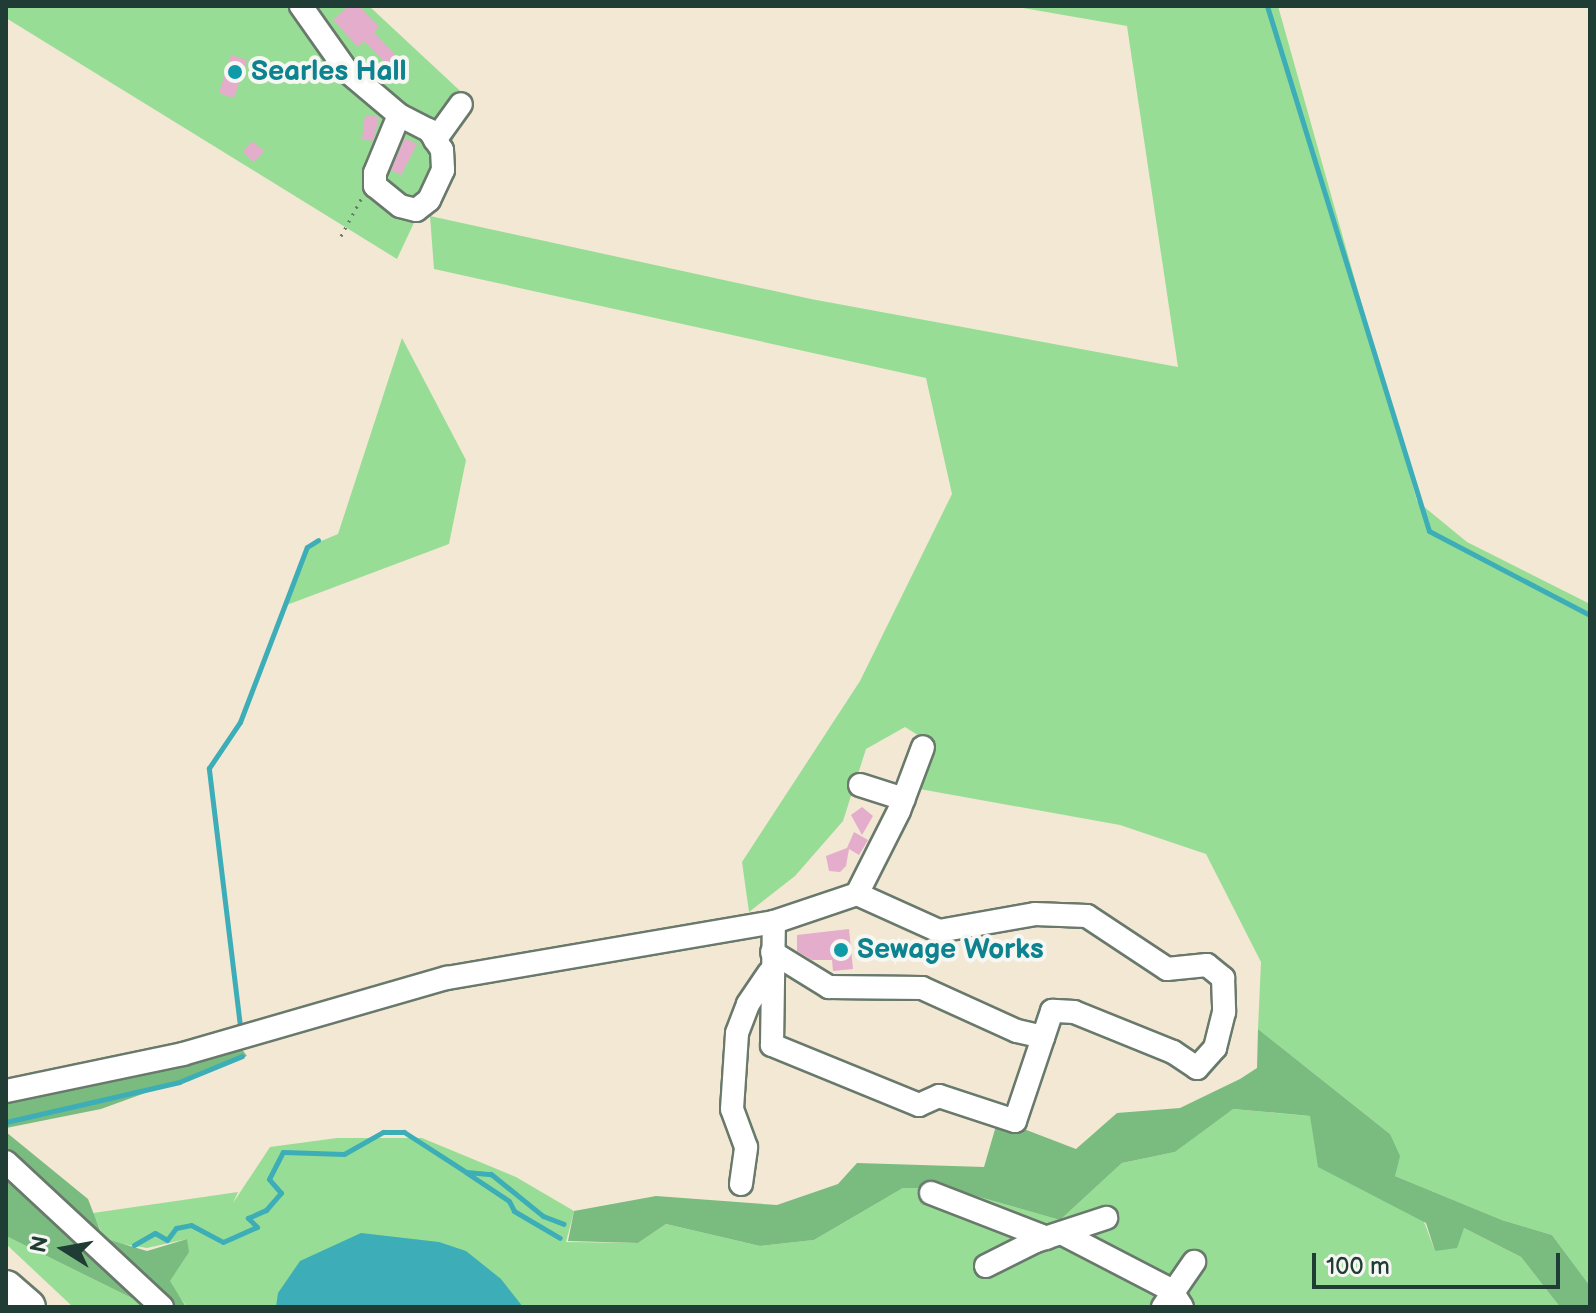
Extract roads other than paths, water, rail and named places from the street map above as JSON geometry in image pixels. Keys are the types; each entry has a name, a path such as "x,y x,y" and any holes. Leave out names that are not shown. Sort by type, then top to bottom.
{"highway":[{"path":"6,1288 28,1307"}],"street":[{"path":"301,6 347,71 399,115 429,130 435,140 443,170 429,200 416,210 382,194 375,186 375,173 399,115"},
{"path":"435,140 461,104"},
{"path":"857,894 904,799 923,747"},
{"path":"860,785 904,799"},
{"path":"6,1091 183,1054 447,978 774,922 857,894 939,931 1035,914 1087,916 1167,969 1207,965 1223,978 1224,1012 1215,1048 1197,1068 1173,1052 1074,1012 1052,1011 1015,1121 939,1096 919,1105 772,1045 774,922"},
{"path":"771,962 829,987 922,988 1017,1031 1043,1037"},
{"path":"741,1184 746,1147 732,1109 737,1033 748,1004 771,962"},
{"path":"6,1162 162,1307"},
{"path":"931,1193 1056,1237 1172,1301 1194,1262"},
{"path":"986,1266 1106,1218"}],"water":[{"path":"361,1233 439,1242 466,1251 501,1279 523,1307 276,1307 278,1293 300,1261"}],"waterway":[{"path":"1267,6 1429,531 1590,615"},
{"path":"240,1026 209,768 240,722 307,547 318,540"},
{"path":"6,1122 179,1082 242,1056"},
{"path":"134,1245 155,1233 167,1240 176,1228 191,1225 223,1242 257,1227 248,1218 266,1210 281,1193 269,1179 283,1152 344,1154 383,1132 404,1132 466,1172 491,1174 543,1216 564,1224"},
{"path":"467,1173 509,1201 514,1211 560,1238"}],"place":[{"name":"Searles Hall","path":"235,72"},
{"name":"Sewage Works","path":"841,950"}]}
